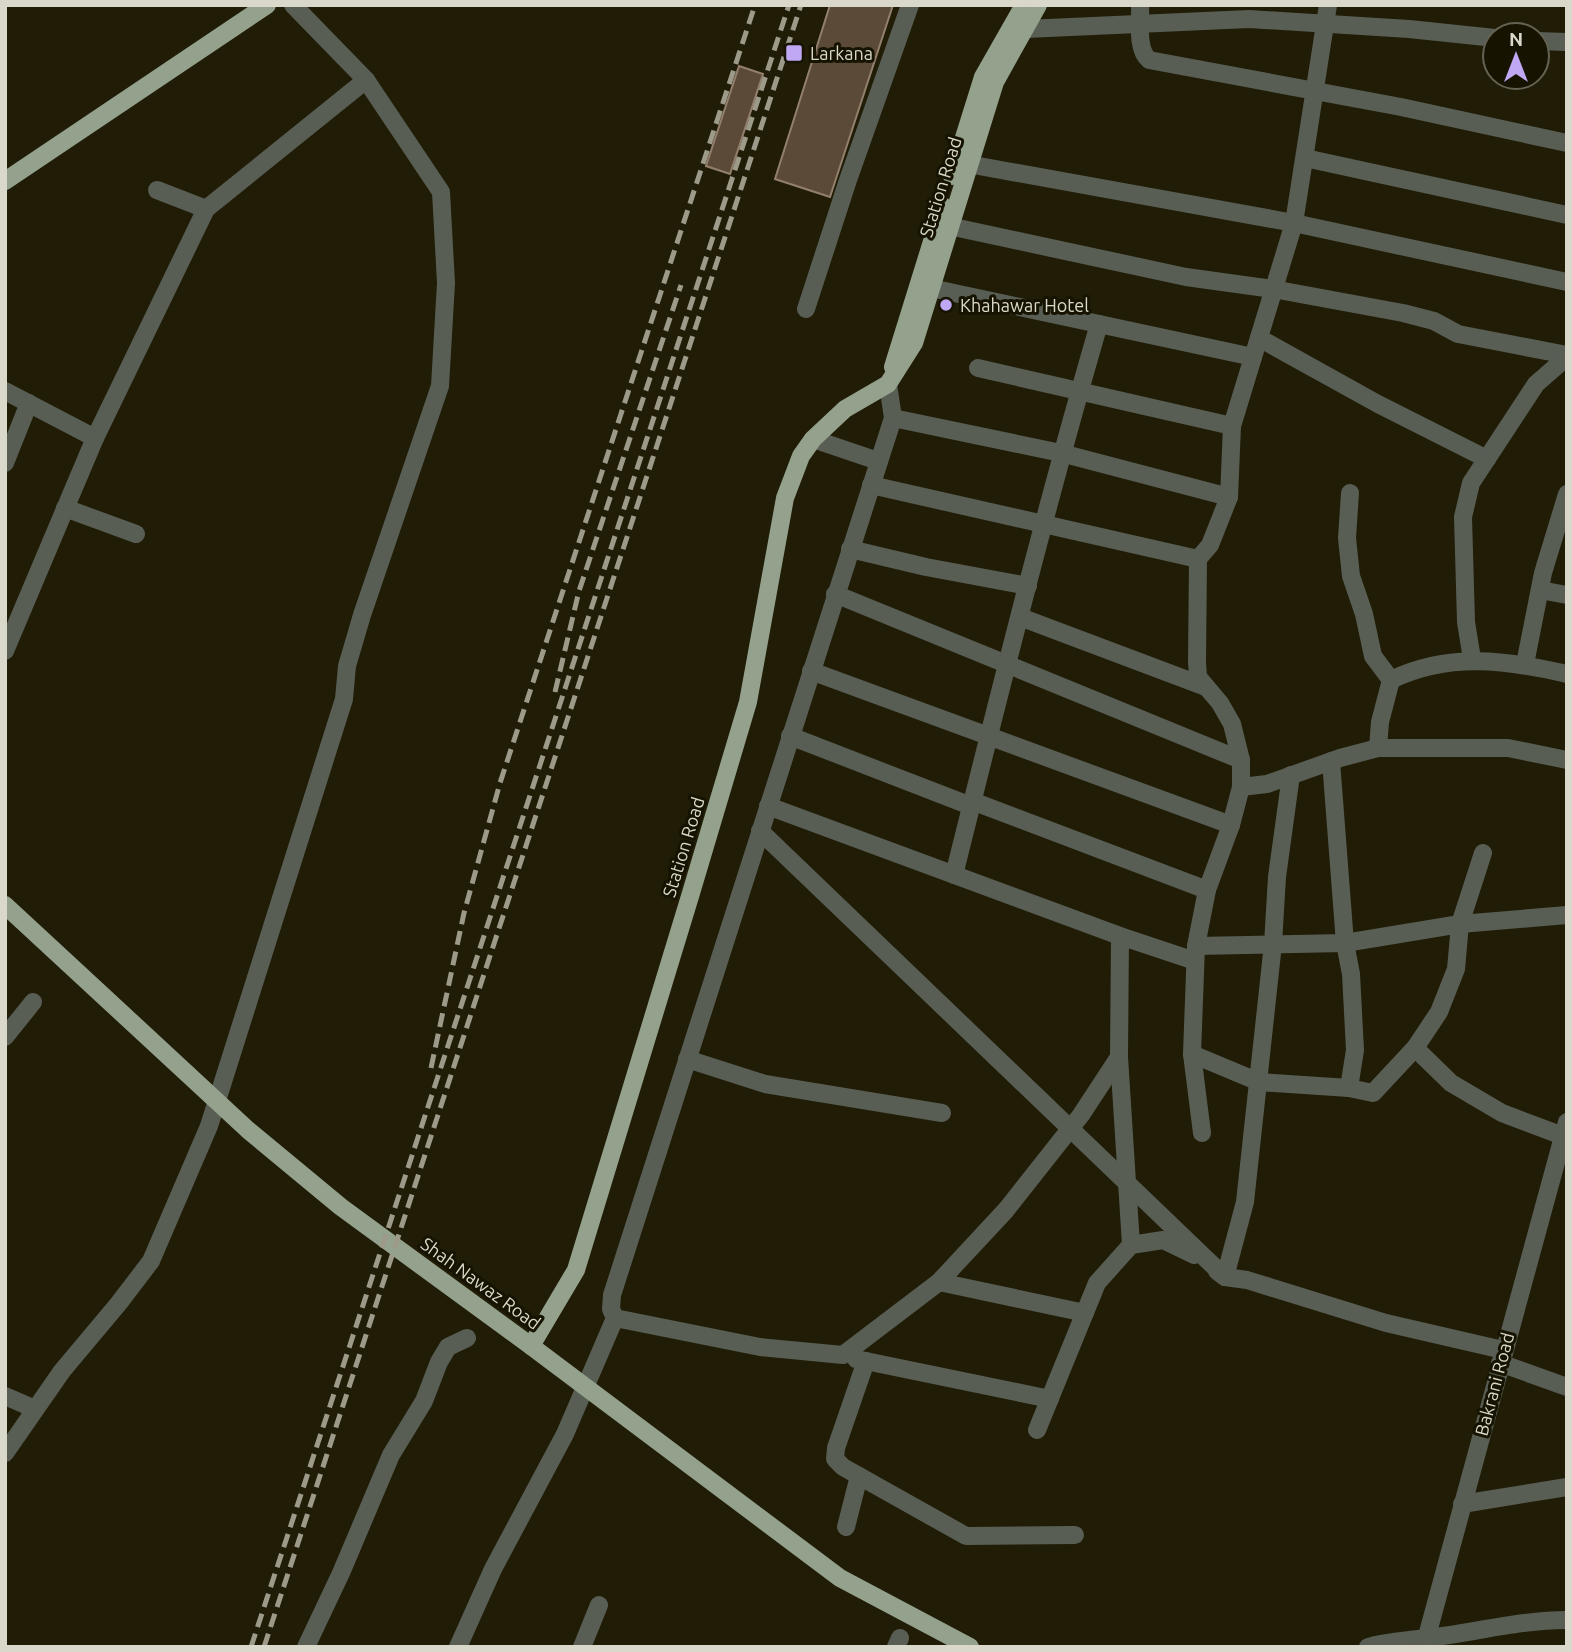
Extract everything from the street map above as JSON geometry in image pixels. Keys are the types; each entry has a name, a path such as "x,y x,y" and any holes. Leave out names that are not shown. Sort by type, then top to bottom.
{"main road":[{"path":"5,181 267,5"},
{"name":"Station Road","path":"531,1346 576,1270 748,702 785,498 801,456 813,439 845,409 888,384 914,343 968,164 995,82 1020,26 1024,5"},
{"name":"Station Road","path":"888,384 904,325 984,77 1038,5"},
{"name":"Shah Nawaz Road","path":"5,905 248,1130 341,1207 840,1578 970,1647"}],"street":[{"path":"5,1453 62,1371 151,1261 209,1126 344,699 347,666 362,615 440,386 446,283 441,192 366,80 293,5"},
{"path":"806,309 910,5"},
{"path":"1140,5 1143,55 1149,60 1567,143"},
{"path":"1202,1133 1192,1054 1196,953 1207,890 1231,825 1241,787 1241,760 1232,723 1220,703 1198,677 1198,559 1210,545 1229,497 1232,426 1294,223 1328,5"},
{"path":"1020,26 1141,26 1249,19 1481,37"},
{"path":"5,651 95,438 205,209 366,80"},
{"path":"1305,158 1567,215"},
{"path":"968,164 1294,223 1567,282"},
{"path":"156,190 205,209"},
{"path":"949,226 1186,277 1273,289 1403,313 1434,321 1458,334 1567,356"},
{"path":"931,288 1253,357"},
{"path":"954,875 1061,453 1099,324"},
{"path":"1259,338 1378,404 1486,459"},
{"path":"1472,659 1466,622 1463,517 1471,483 1536,384 1567,356"},
{"path":"978,368 1232,426"},
{"path":"458,1647 493,1569 565,1434 615,1318 611,1309 612,1295 893,418 888,384"},
{"path":"5,391 95,438"},
{"path":"5,463 29,403"},
{"path":"893,418 1061,453 1229,497"},
{"path":"813,439 878,461"},
{"path":"871,485 1198,559"},
{"path":"1350,493 1347,538 1351,576 1364,614 1373,656 1391,680"},
{"path":"1525,664 1540,590 1567,494"},
{"path":"65,508 136,534"},
{"path":"850,549 926,567 1028,586"},
{"path":"1540,590 1567,595"},
{"path":"835,594 1241,760"},
{"path":"1020,617 1206,687"},
{"path":"1378,748 1380,722 1391,680 1409,671 1472,659 1525,664 1567,674"},
{"path":"811,671 1231,825"},
{"path":"790,736 1207,890"},
{"path":"1241,787 1267,784 1331,761 1378,748 1508,748 1567,760"},
{"path":"1331,761 1345,943 1351,974 1355,1050 1349,1088"},
{"path":"1225,1277 1245,1202 1273,944 1277,877 1291,775"},
{"path":"768,806 1120,936 1196,953 1273,944 1345,943 1460,924 1567,915"},
{"path":"760,831 1225,1277"},
{"path":"1192,1054 1259,1082 1349,1088 1373,1093 1415,1048 1439,1012 1456,969 1460,924 1483,853"},
{"path":"1120,936 1119,1056 1131,1245"},
{"path":"5,1037 33,1002"},
{"path":"1415,1048 1451,1083 1502,1113 1565,1129"},
{"path":"843,1355 939,1282 1006,1210 1070,1129 1119,1056"},
{"path":"687,1059 765,1084 942,1113"},
{"name":"Bakrani Road","path":"1425,1643 1565,1129"},
{"path":"1037,1430 1097,1283 1131,1245 1163,1240 1193,1254 1225,1277 1247,1280 1502,1356 1567,1387"},
{"path":"939,1282 1085,1314"},
{"path":"615,1318 760,1347 843,1355 1049,1399"},
{"path":"306,1647 391,1455 425,1401 439,1362 448,1347 467,1339"},
{"path":"866,1361 836,1448 835,1459 843,1467 966,1536 1075,1535"},
{"path":"5,1396 35,1409"},
{"path":"846,1527 859,1476"},
{"path":"1462,1504 1567,1487"},
{"path":"582,1647 599,1605"},
{"path":"1368,1647 1390,1640 1425,1643 1491,1627 1567,1620"}],"building":[{"path":"830,5 893,5 830,197 775,179"},
{"path":"739,66 763,74 730,174 706,166"}],"railway":[{"path":"431,1068 464,913 500,783 755,5"},
{"path":"251,1647 789,5"},
{"path":"264,1647 801,5"},
{"path":"555,692 579,591 681,285"}],"place":[{"name":"Larkana","path":"794,53"},
{"name":"Khahawar Hotel","path":"946,305"}]}
